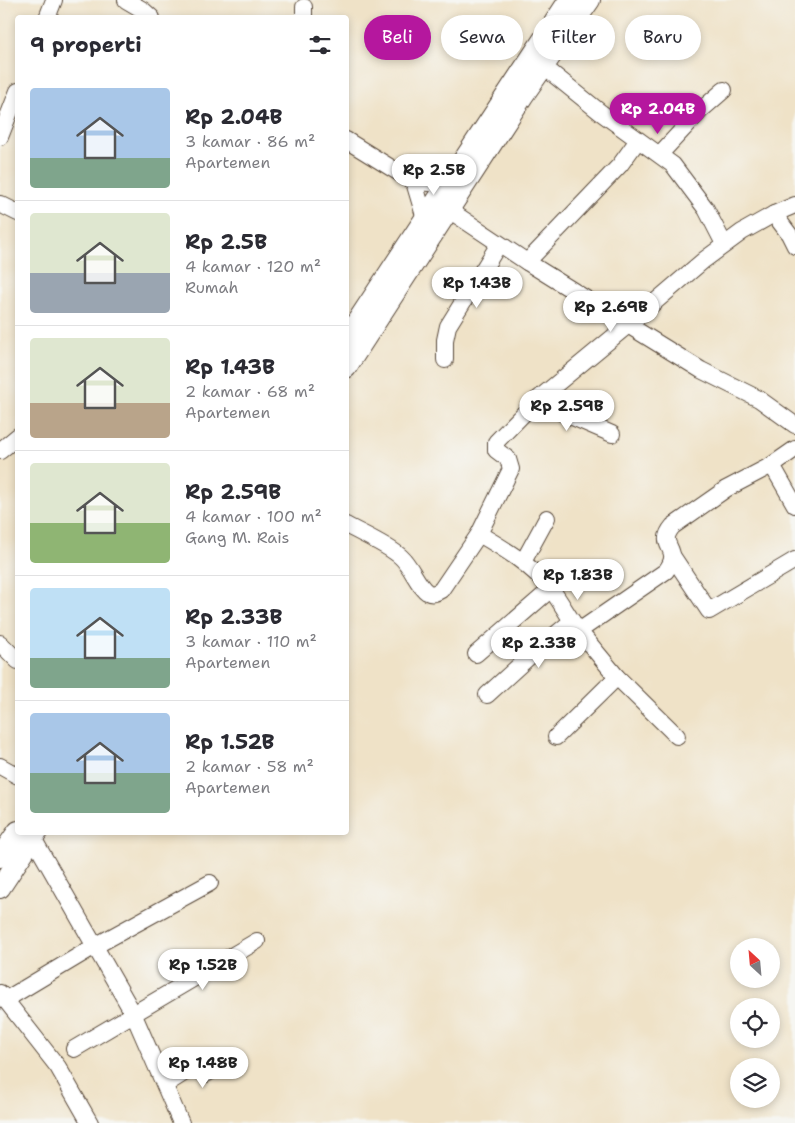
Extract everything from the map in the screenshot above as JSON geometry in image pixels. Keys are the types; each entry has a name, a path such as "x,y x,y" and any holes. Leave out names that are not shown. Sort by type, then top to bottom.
{"main road":[{"path":"349,333 569,0"},
{"path":"349,363 543,66 590,0"},
{"path":"0,857 28,835"},
{"path":"0,888 28,835"}],"street":[{"path":"48,15 54,0"},
{"path":"126,0 149,15"},
{"path":"543,66 600,112 673,165 706,208 724,244"},
{"path":"660,154 700,111 724,90"},
{"path":"0,137 15,99"},
{"path":"527,262 620,165 638,140"},
{"path":"349,142 414,182 448,184"},
{"path":"414,182 424,219"},
{"path":"0,204 15,212"},
{"path":"349,527 400,556 412,569 422,588 429,593 436,593 441,590 479,534 511,469 508,460 496,450 496,442 537,400 724,244 774,214 795,205"},
{"path":"449,210 527,262 628,325 701,370 759,399 795,425"},
{"path":"774,214 789,234 795,246"},
{"path":"445,360 445,340 448,326 499,244"},
{"path":"537,400 612,434"},
{"path":"0,451 15,438"},
{"path":"795,449 772,465 726,489 673,526 666,533 673,557 709,610 795,560"},
{"path":"772,465 795,505"},
{"path":"523,562 547,518"},
{"path":"479,534 515,555 551,589 576,626 617,677 676,736"},
{"path":"487,696 532,654 666,571 673,557"},
{"path":"476,654 551,589"},
{"path":"0,643 15,658"},
{"path":"556,737 617,677"},
{"path":"0,766 15,774"},
{"path":"30,835 133,1013 181,1123"},
{"path":"90,1123 58,1067 3,997 210,883"},
{"path":"74,1049 257,942"},
{"path":"164,1085 198,1064 206,1074 227,1062"}]}
